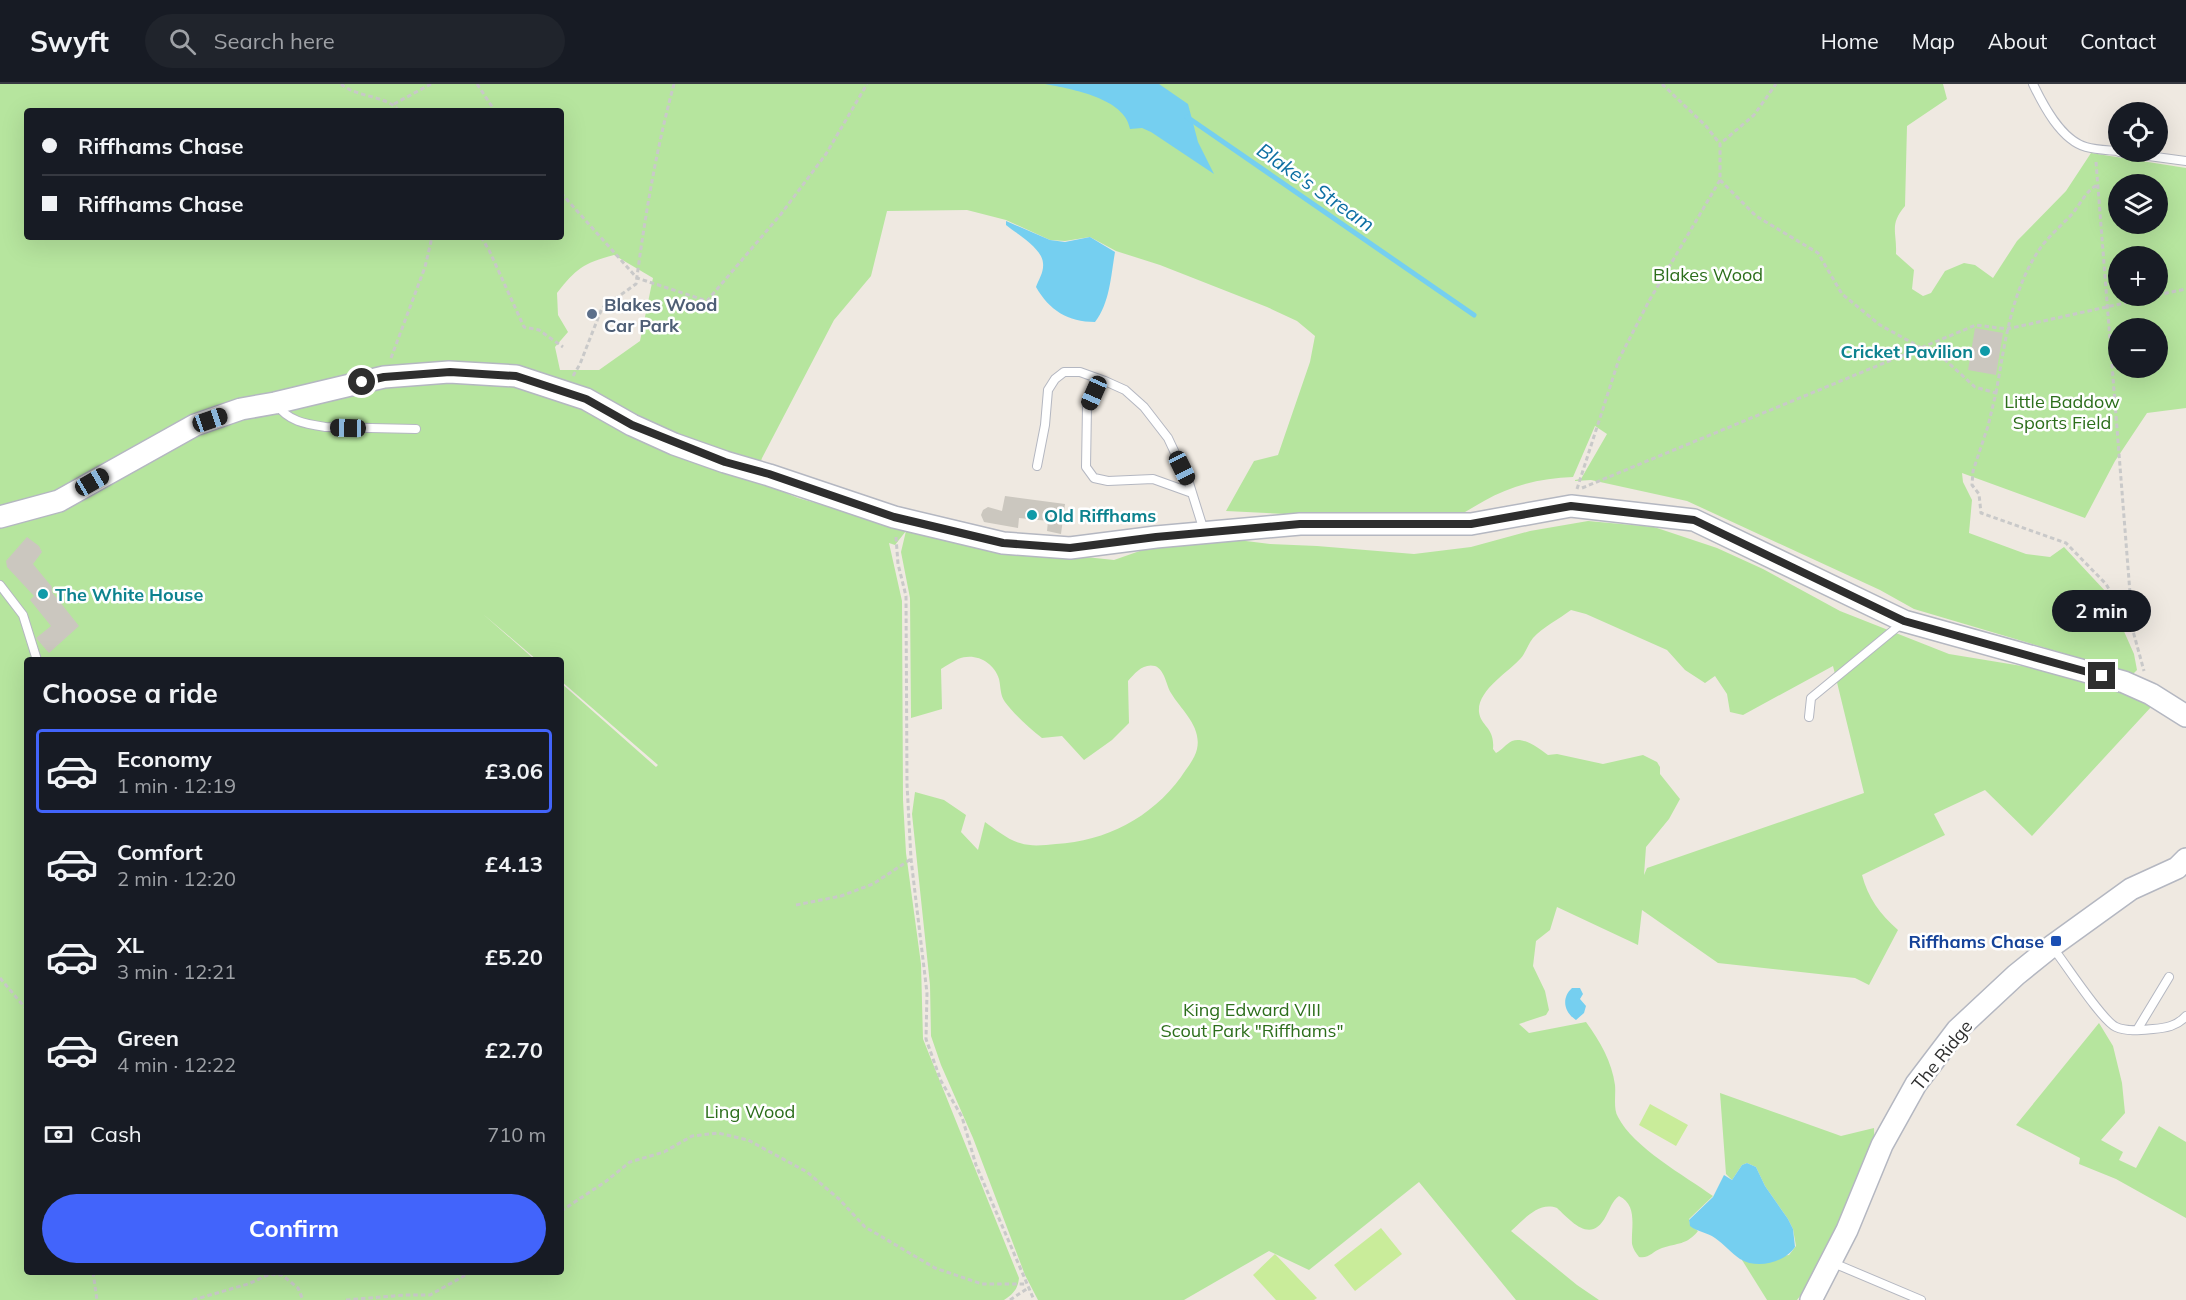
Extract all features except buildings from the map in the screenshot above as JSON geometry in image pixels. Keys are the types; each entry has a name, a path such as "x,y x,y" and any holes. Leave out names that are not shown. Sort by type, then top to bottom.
{"street":[{"path":"0,517 59,501 195,425 241,409 384,377 450,372 516,376 586,399 632,425 674,444 894,517 1003,543 1070,548 1156,537 1300,524 1471,524 1571,506 1694,520 1904,621 2124,682 2151,694 2186,716"},
{"name":"The Ridge","path":"1811,1300 1847,1230 1882,1145 1916,1084 1957,1030 2016,975 2131,889 2183,867"}],"lane":[{"path":"2033,84 2051,118 2064,133 2083,146 2108,150"},
{"path":"2168,158 2186,161"},
{"path":"1037,466 1045,425 1048,390 1055,379 1064,372 1080,372 1105,381 1125,390 1150,415 1167,438 1192,493 1204,533"},
{"path":"1105,381 1094,393 1088,406 1086,467 1094,478 1108,481 1153,479 1192,493"},
{"path":"275,403 283,413 296,422 312,425 416,429"},
{"path":"0,585 23,615 36,657"},
{"path":"1809,717 1810,698 1904,621"},
{"path":"2052,946 2110,1023 2123,1030 2170,1027 2186,1016"},
{"path":"2137,1030 2169,977"},
{"path":"1830,1261 1921,1300"}],"path":[{"path":"341,84 367,97 394,104 397,108"},
{"path":"394,104 431,84"},
{"path":"477,84 493,108"},
{"path":"564,392 580,364 602,308 636,284 647,203 661,132 674,84"},
{"path":"564,195 637,278 707,301 781,214 826,154 867,84"},
{"path":"1662,84 1706,126 1720,144 1720,180 1649,301 1619,359 1576,491 1976,325 2007,329 2108,306"},
{"path":"1720,144 1754,115 1776,84"},
{"path":"2095,148 2133,631 2151,694"},
{"path":"1720,180 1756,216 1818,253 1842,294 1880,325 1943,358 1975,387 1996,393"},
{"path":"2098,184 2091,189 2041,247 2023,281 2010,316 1996,393 1973,471 1972,485 1979,494 1981,513 2066,543 2106,584 2133,631"},
{"path":"384,377 417,289 431,240"},
{"path":"483,240 524,327 539,330 562,347"},
{"path":"2168,293 2186,289"},
{"path":"894,517 898,564 906,596 907,784 911,859 927,993 926,1039 941,1081 962,1118 976,1165 1034,1300"},
{"path":"796,905 841,896 873,884 911,859"},
{"path":"0,978 24,1006"},
{"path":"564,1209 630,1162 664,1152 692,1136 718,1133 747,1140 807,1172 865,1227 935,1268 982,1284 1027,1286"},
{"path":"93,1275 97,1300"},
{"path":"193,1300 248,1284 268,1275"},
{"path":"282,1275 298,1288 303,1300"},
{"path":"346,1300 430,1295 466,1275"},
{"path":"1010,1300 1027,1286"}],"green space":[{"path":"0,84 1943,84 1947,99 1907,126 1905,206 1895,223 1896,254 1914,270 1912,289 1923,296 1931,293 1945,271 1964,263 1975,265 1993,278 2017,241 2066,191 2091,153 2108,156 2108,162 2148,162 2186,168 2186,408 2147,413 2115,461 2085,518 1962,473 1963,482 1972,500 1969,533 2026,554 2050,557 2064,547 2107,593 2134,654 2137,670 2133,674 1914,609 1880,590 1687,501 1591,480 1575,481 1581,479 1607,434 1595,426 1573,477 1550,479 1516,487 1495,495 1443,522 1226,511 1254,461 1278,455 1310,362 1315,336 1297,321 1267,307 1160,265 1116,251 1090,237 1065,241 1050,240 1006,220 967,210 887,211 871,276 834,320 762,458 755,480 798,498 907,529 1114,560 1154,546 1238,540 1414,554 1471,547 1530,531 1588,521 1654,527 1717,548 1763,569 1840,611 1949,654 2059,672 2108,686 2152,706 2032,836 1985,790 1934,814 1945,835 1862,875 1876,905 1898,930 1869,985 1855,978 1718,963 1642,910 1638,945 1557,907 1550,930 1536,941 1533,966 1545,991 1549,1010 1546,1015 1519,1024 1529,1033 1586,1022 1601,1044 1608,1060 1615,1085 1616,1114 1625,1128 1647,1150 1713,1196 1689,1219 1690,1225 1698,1231 1694,1236 1686,1241 1662,1248 1646,1257 1639,1257 1633,1248 1631,1211 1625,1200 1619,1196 1600,1225 1594,1229 1581,1228 1557,1208 1544,1207 1532,1213 1511,1231 1599,1300 1516,1300 1419,1182 1309,1270 1269,1251 1184,1300 1038,1300 1025,1275 931,1036 930,985 912,814 915,792 944,800 966,815 961,832 978,850 985,822 1015,842 1042,845 1074,842 1126,825 1156,804 1181,777 1196,753 1198,741 1194,726 1171,693 1161,671 1151,665 1140,669 1128,681 1129,723 1112,740 1084,760 1062,736 1042,738 1022,721 1003,699 999,679 993,668 977,658 964,657 941,669 942,709 911,718 910,598 901,552 906,531 895,545 889,543 902,601 903,800 906,853 921,964 923,1039 1019,1278 1010,1296 1004,1300 0,1300","holes":["614,255 653,278 640,341 599,370 560,370 555,347 568,332 558,315 557,293 575,273 587,264","1571,610 1586,614 1667,650 1685,670 1705,683 1715,676 1727,694 1730,712 1743,715 1833,666 1864,793 1647,868 1644,875 1646,847 1669,819 1680,799 1660,774 1657,762 1643,755 1603,764 1557,754 1548,755 1521,740 1510,742 1496,753 1493,749 1492,736 1480,717 1480,704 1483,696 1521,658 1537,634"]},
{"path":"2099,1023 2113,1046 2122,1083 2125,1113 2101,1140 2123,1152 2119,1160 2136,1168 2159,1126 2186,1142 2186,1218 2116,1179 2079,1164 2080,1158 2016,1125"},
{"path":"1720,1093 1841,1136 1874,1128 1875,1163 1829,1259 1797,1300 1767,1300 1742,1260 1789,1255 1796,1246 1793,1229 1788,1219 1765,1186 1756,1167 1747,1163 1742,1165 1732,1180 1726,1174"},
{"path":"1650,1104 1688,1125 1676,1146 1639,1125"},
{"path":"1381,1228 1402,1254 1355,1291 1334,1265"},
{"path":"1275,1254 1317,1298 1314,1300 1276,1300 1253,1275"}],"water":[{"path":"1045,84 1159,84 1188,104 1198,142 1214,174 1151,132 1142,128 1130,129 1126,118 1108,102 1082,92"},
{"path":"1006,221 1050,240 1065,242 1090,237 1115,252 1107,298 1095,322 1068,317 1047,302 1036,287 1043,269 1042,257 1034,247 1006,225"},
{"path":"1572,988 1580,988 1583,994 1580,999 1586,1006 1584,1013 1576,1020 1565,1005 1566,996"},
{"path":"1747,1163 1756,1167 1765,1186 1793,1229 1795,1247 1785,1257 1771,1263 1755,1264 1740,1259 1712,1236 1690,1226 1689,1220 1713,1197 1724,1175 1732,1180 1742,1165"}],"waterway":[{"name":"Blake's Stream","path":"1187,117 1474,315"}],"place":[{"name":"Blakes Wood Car Park","path":"592,314"},
{"name":"Cricket Pavilion","path":"1985,351"},
{"name":"Old Riffhams","path":"1032,515"},
{"name":"The White House","path":"43,594"},
{"name":"Riffhams Chase","path":"2056,941"}],"route":[{"path":"362,382 384,377 450,372 516,376 586,399 632,425 674,444 725,462 769,474 894,517 1003,543 1070,548 1156,537 1300,524 1471,524 1571,506 1694,520 1904,621 2102,676"}],"park label":[{"name":"Blakes Wood","path":"1708,274"},
{"name":"Little Baddow Sports Field","path":"2062,411"},
{"name":"King Edward VIII Scout Park \"Riffhams\"","path":"1252,1019"},
{"name":"Ling Wood","path":"750,1111"}]}
